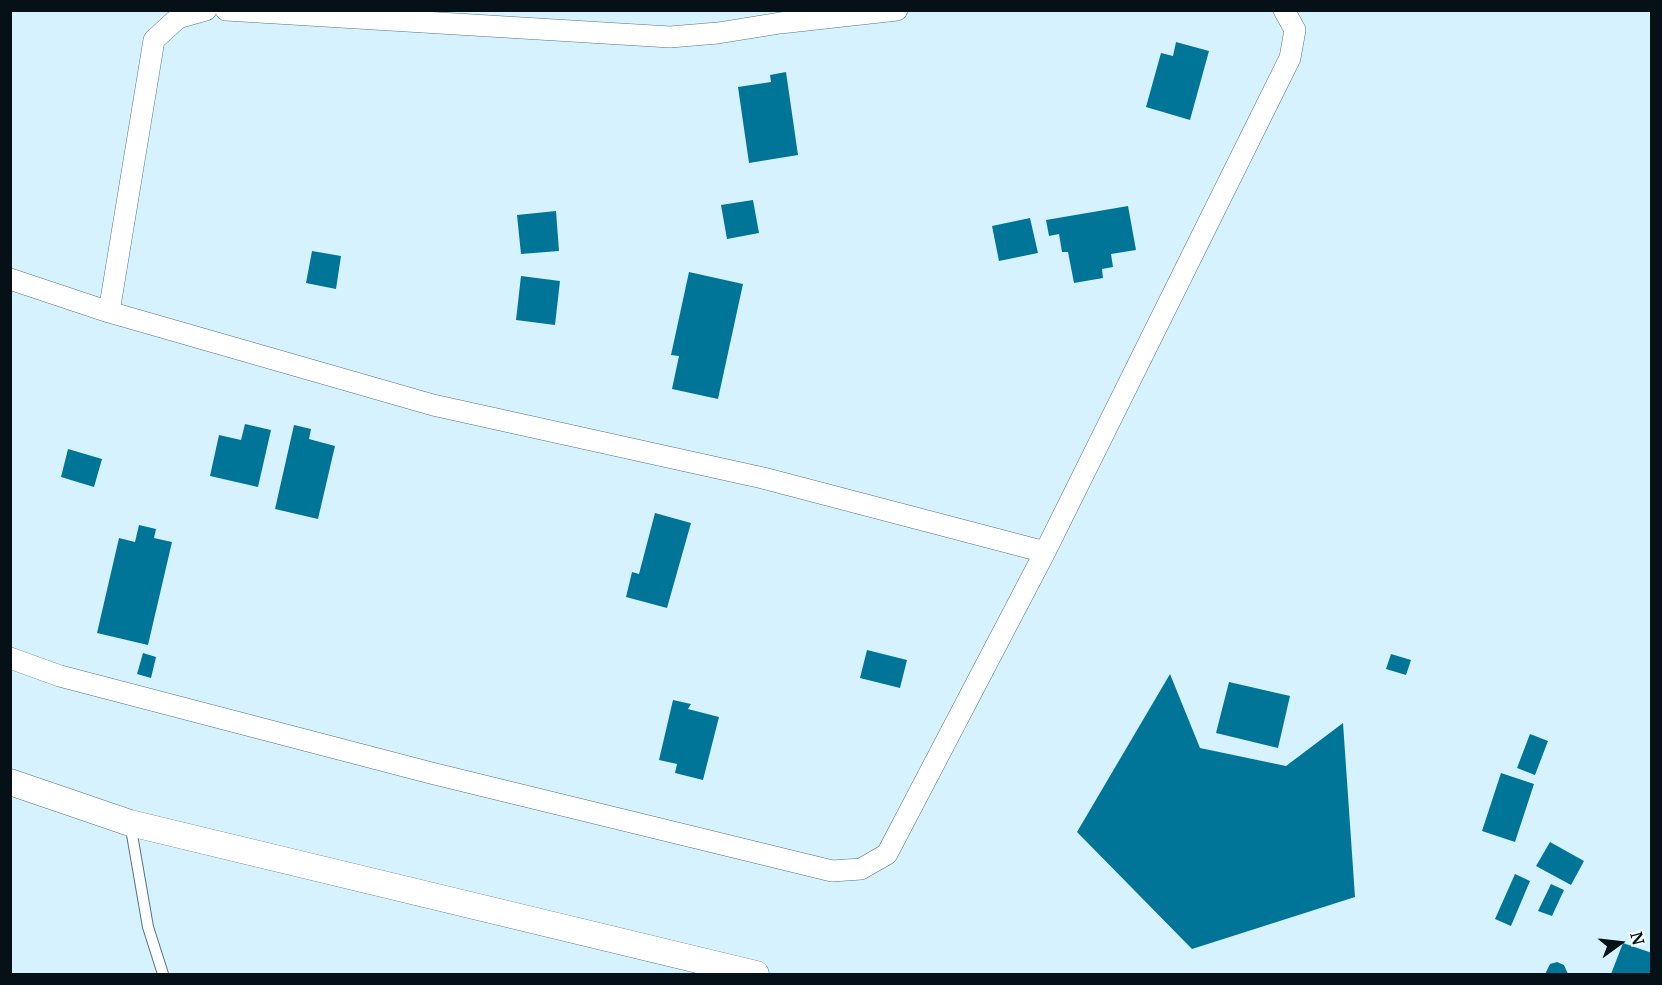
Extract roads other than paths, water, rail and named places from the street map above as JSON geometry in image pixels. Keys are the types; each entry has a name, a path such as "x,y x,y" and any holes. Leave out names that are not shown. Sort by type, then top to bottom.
{"street":[{"path":"109,312 154,40 178,18 206,10"},
{"path":"226,10 670,37 897,10"},
{"path":"10,658 60,676 431,773 832,871 861,869 887,854 1045,552 1290,58 1295,30 1284,10"},
{"path":"10,279 109,312 432,405 763,478 1045,552"},
{"path":"10,782 130,823 756,975"}],"lane":[{"path":"130,823 148,927 163,975"}]}
